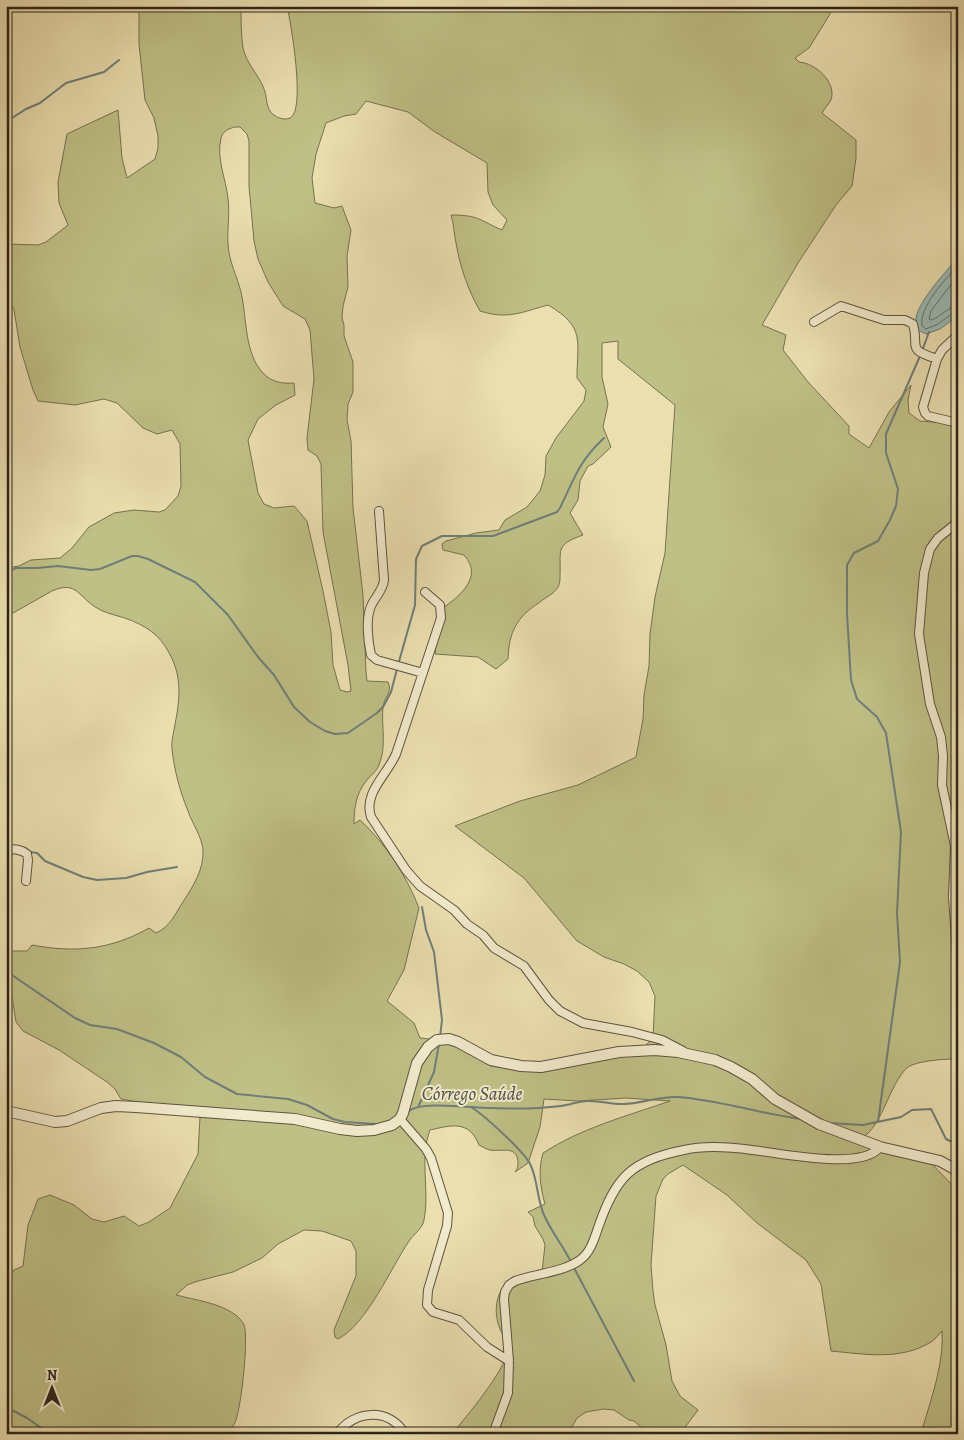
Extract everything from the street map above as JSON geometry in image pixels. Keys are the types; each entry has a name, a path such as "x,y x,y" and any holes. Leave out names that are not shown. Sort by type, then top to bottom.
{"street":[{"path":"814,322 841,306 884,320 908,321 914,327 914,348 920,354 937,359"},
{"path":"958,335 942,350 937,359 923,410 928,416 958,423"},
{"path":"379,511 384,580 382,589 371,605 369,612 371,655 378,660 423,673"},
{"path":"958,522 938,538 928,556 924,573 919,634 930,704 941,737 943,756 942,785 956,846 953,897 958,967"},
{"path":"425,592 440,605 442,612 396,754 390,767 373,791 369,804 371,817 406,870 420,886 454,910 467,924 483,935 494,948 524,966 549,1000 560,1011 583,1023 632,1032 662,1040 687,1054"},
{"path":"6,871 8,850 15,849 25,852 28,860 26,881"},
{"path":"6,1111 55,1122 67,1121 94,1111 116,1106 146,1107 295,1119 340,1129 383,1128 392,1125 400,1119 417,1064 428,1047 437,1040 449,1039 458,1042 491,1060 521,1066 541,1067 619,1052 655,1050 715,1060 752,1079 775,1099 819,1124 880,1147 940,1161 958,1171"},
{"path":"400,1119 426,1149 431,1158 448,1213 447,1226 428,1290 427,1305 433,1312 459,1320 487,1347 509,1361"},
{"path":"493,1434 508,1393 509,1361 505,1292 509,1285 515,1281 530,1275 565,1268 580,1261 589,1251 607,1202 614,1189 621,1179 646,1160 689,1148 720,1147 815,1158 856,1158 874,1153 880,1147"},
{"path":"337,1434 344,1425 352,1420 372,1414 392,1420 405,1434"}],"green space":[{"path":"139,6 241,6 243,48 262,84 270,111 277,117 285,119 290,118 295,112 297,100 296,66 287,6 831,6 830,14 809,48 795,58 799,62 818,70 828,80 832,93 831,100 822,113 856,140 856,158 852,186 836,205 798,263 762,325 786,335 783,350 808,382 849,426 849,434 869,448 889,412 911,385 908,400 909,413 920,421 958,424 958,1056 954,1059 924,1062 908,1067 895,1085 872,1128 865,1135 857,1139 872,1150 928,1160 958,1191 958,1434 921,1434 939,1370 942,1331 931,1342 907,1352 882,1355 831,1351 821,1284 806,1260 757,1223 727,1195 683,1165 663,1179 656,1196 651,1265 655,1305 666,1345 672,1381 680,1396 698,1410 680,1434 659,1434 645,1431 634,1421 629,1420 614,1410 604,1409 586,1412 577,1418 568,1434 452,1434 484,1394 505,1359 508,1344 500,1329 496,1311 500,1292 513,1281 542,1272 545,1245 535,1226 533,1217 528,1212 545,1204 540,1178 543,1153 573,1136 621,1117 670,1101 626,1098 578,1101 544,1099 540,1127 528,1163 515,1172 518,1161 514,1153 507,1150 484,1148 479,1145 470,1131 465,1128 453,1126 430,1130 425,1152 426,1209 423,1223 409,1241 368,1309 348,1332 338,1339 335,1337 334,1330 356,1276 356,1251 351,1241 322,1231 304,1230 278,1244 262,1258 233,1272 187,1285 176,1295 208,1302 223,1308 237,1316 244,1325 246,1344 239,1408 233,1426 228,1430 208,1434 6,1434 6,1286 14,1270 23,1266 28,1225 38,1199 50,1195 74,1205 92,1219 104,1222 124,1216 139,1226 149,1222 170,1208 198,1154 200,1117 190,1111 121,1099 115,1089 107,1082 59,1050 23,1031 16,1022 9,976 6,973 6,951 27,951 32,945 63,949 92,948 120,941 149,928 156,933 172,920 197,878 202,864 203,850 201,840 182,796 174,764 172,744 179,697 178,677 171,657 161,640 144,627 132,621 99,609 77,591 67,587 52,591 6,617 6,568 19,566 31,560 60,558 72,548 89,527 114,513 134,510 159,512 165,510 178,496 181,486 180,444 172,430 157,434 143,428 117,403 104,399 75,405 38,401 20,347 14,310 6,294 6,244 38,245 46,242 68,225 59,203 58,182 67,134 118,110 122,158 127,178 155,159 158,148 158,136 154,118 145,100 139,44","holes":["366,101 408,112 435,132 487,163 488,192 493,205 507,220 502,230 473,217 451,215 460,261 472,295 480,311 490,314 515,314 548,305 569,320 577,336 577,378 586,390 584,401 556,438 546,456 545,475 540,491 527,507 505,520 499,530 476,533 446,541 442,544 443,550 464,555 470,563 472,572 466,587 461,593 440,610 435,654 478,657 496,669 508,659 512,633 520,619 559,586 561,549 568,542 583,535 570,513 578,500 580,481 588,466 593,464 611,447 603,427 608,404 602,377 602,343 618,341 618,359 675,405 665,553 655,597 643,719 636,757 578,785 520,801 455,826 524,878 577,941 604,957 637,971 649,982 655,996 653,1038 638,1050 513,1069 491,1066 458,1047 440,1040 420,1038 414,1023 387,1001 404,970 419,908 408,884 387,850 360,820 354,824 358,795 363,785 377,769 383,751 383,707 389,692 389,686 388,682 367,681 366,672 363,595 353,508 351,441 347,420 348,404 353,392 353,362 344,336 342,318 348,287 347,256 351,230 342,206 334,208 315,203 312,178 316,154 326,123 344,116 356,114","235,127 240,127 247,134 249,141 249,186 254,241 258,259 268,282 283,306 305,319 310,330 314,379 307,438 308,450 317,456 321,464 323,532 348,665 351,691 347,692 340,690 333,665 331,632 307,521 294,506 274,508 264,504 258,493 248,440 258,419 276,405 295,395 294,383 277,382 263,373 257,365 249,345 241,292 229,251 229,205 220,153 223,134"]}],"water":[{"path":"958,258 958,316 940,329 926,334 918,330 916,318 918,311 933,287"}],"waterway":[{"path":"6,120 40,103 66,83 104,72 119,60"},
{"path":"922,351 929,332"},
{"path":"878,1122 900,962 897,913 901,832 886,733 877,717 857,699 851,680 847,614 847,565 854,553 878,541 896,506 898,489 886,453 886,434 920,356"},
{"path":"398,665 415,605 416,559 422,546 442,536 493,536 557,512 583,463 604,438"},
{"path":"6,572 16,568 58,566 91,570 100,569 132,556 138,556 195,582 228,615 258,657 274,675 294,707 310,722 325,731 335,734 348,733 383,707 391,692 397,669"},
{"path":"30,852 37,853 45,861 83,877 97,880 126,878 177,867"},
{"path":"422,907 426,930 434,952 442,1020 440,1037"},
{"name":"Córrego Saúde","path":"6,971 75,1018 90,1025 117,1029 154,1043 181,1057 205,1077 237,1094 288,1099 307,1105 333,1119 345,1122 376,1124"},
{"path":"419,1105 434,1072 439,1044"},
{"name":"Córrego Saúde","path":"408,1112 414,1108 434,1105 534,1108 561,1106 584,1101 625,1104 678,1097 802,1119"},
{"path":"471,1107 504,1135 528,1160 535,1178 544,1215 571,1262"},
{"name":"Córrego Saúde","path":"829,1123 863,1125 901,1117 912,1110 931,1109 946,1139 958,1142"},
{"path":"573,1266 634,1381"},
{"path":"6,1407 27,1418 50,1434"}]}
